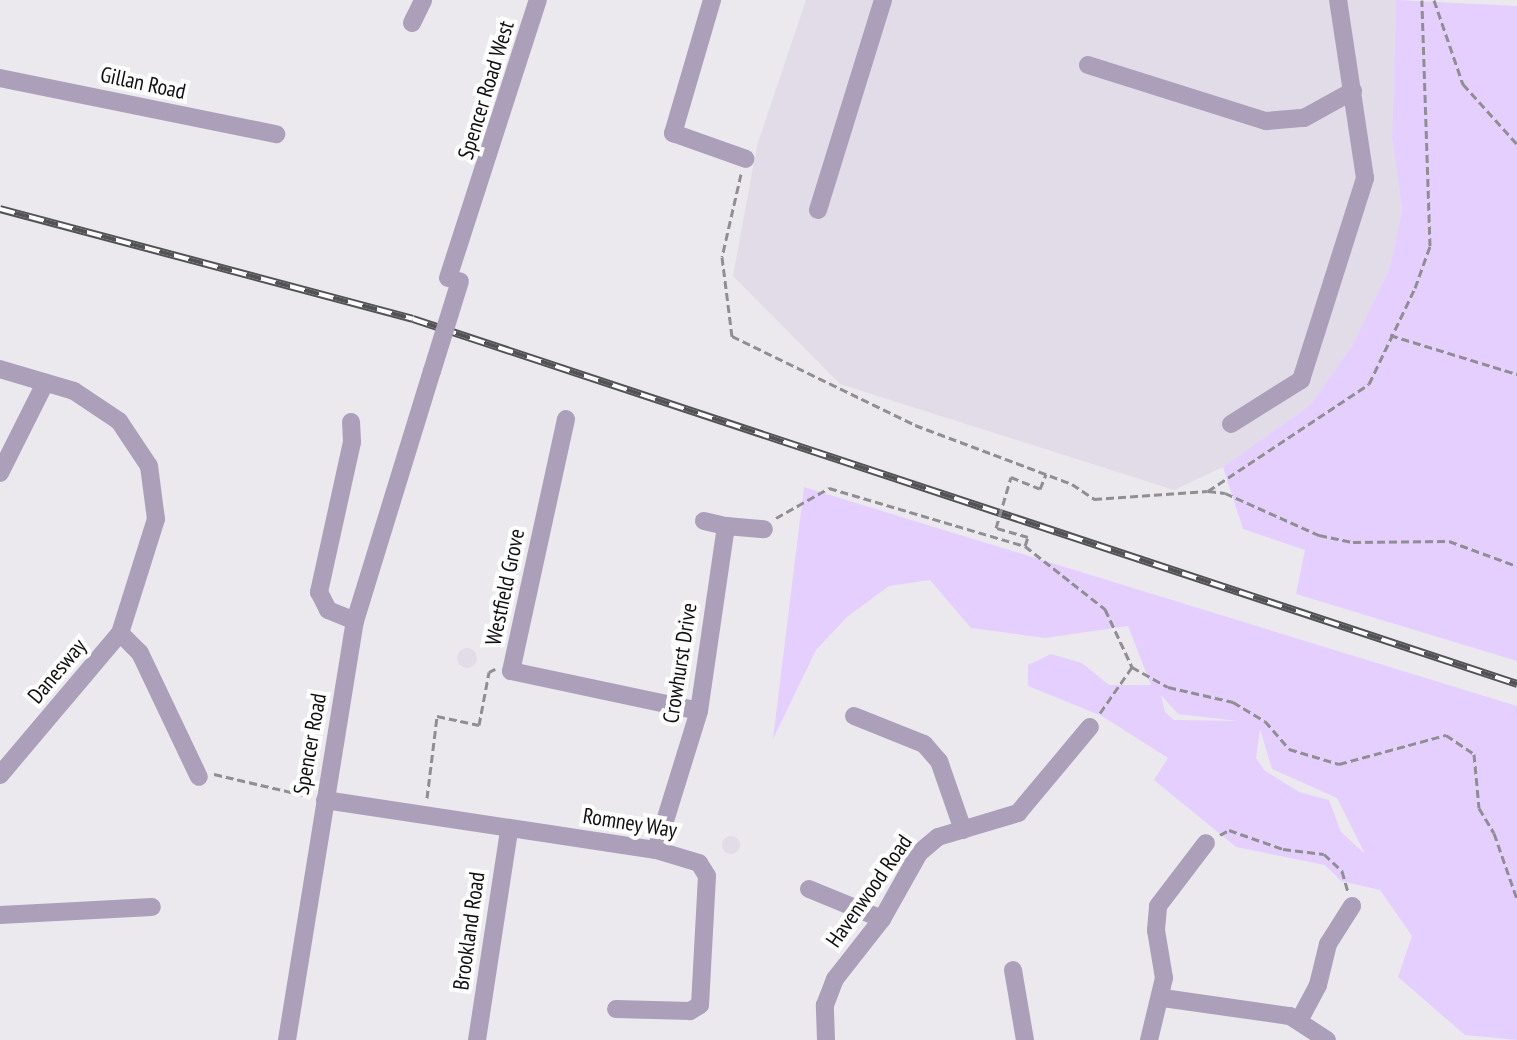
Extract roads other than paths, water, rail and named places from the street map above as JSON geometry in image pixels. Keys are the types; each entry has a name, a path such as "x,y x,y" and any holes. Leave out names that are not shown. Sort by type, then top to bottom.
{"street":[{"path":"412,23 423,0"},
{"name":"Spencer Road West","path":"427,369 538,0"},
{"path":"712,0 673,133 746,159"},
{"path":"818,210 883,0"},
{"path":"1231,424 1301,380 1365,178 1338,0"},
{"path":"1088,65 1266,121 1304,118 1353,91"},
{"name":"Gillan Road","path":"0,78 276,134"},
{"path":"0,369 99,404 119,421 149,466 156,519 120,633 140,653 199,777"},
{"name":"Spencer Road","path":"287,1040 355,621 400,461 401,438 427,369"},
{"path":"0,473 45,383"},
{"name":"Westfield Grove","path":"566,419 511,671 699,711"},
{"path":"351,422 352,442 319,592 328,610 355,621"},
{"path":"704,521 764,529"},
{"name":"Crowhurst Drive","path":"656,850 699,711 726,526"},
{"name":"Danesway","path":"0,775 120,633"},
{"path":"854,716 876,715 913,736 939,761 963,830"},
{"name":"Havenwood Road","path":"826,1040 828,992 882,919 919,853 938,837 1018,813 1065,744 1090,727"},
{"name":"Romney Way","path":"325,800 687,856 707,876 704,991 700,1005 690,1011 616,1009"},
{"name":"Brookland Road","path":"477,1040 509,830"},
{"path":"1149,1040 1163,998 1158,906 1206,843"},
{"path":"1175,849 1191,860"},
{"path":"809,889 882,919"},
{"path":"1300,1019 1318,985 1328,944 1352,904"},
{"path":"0,915 152,907"},
{"path":"1013,970 1025,1040"},
{"path":"1163,998 1300,1019 1327,1040"}],"railway":[{"path":"0,209 413,319 1517,684"}]}
